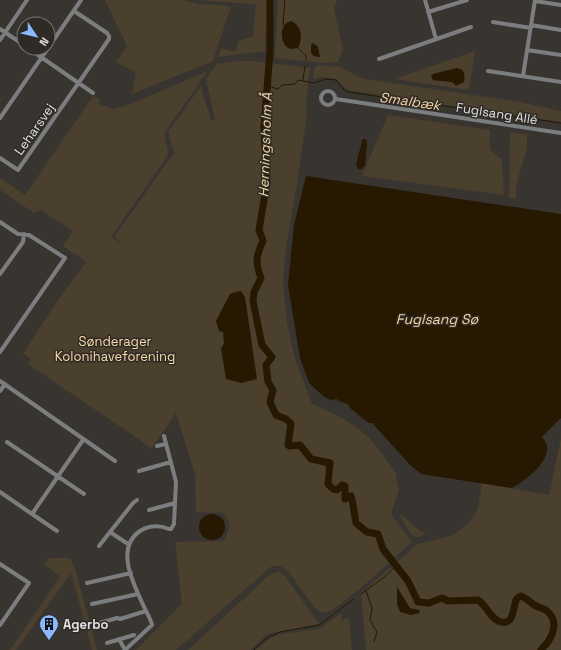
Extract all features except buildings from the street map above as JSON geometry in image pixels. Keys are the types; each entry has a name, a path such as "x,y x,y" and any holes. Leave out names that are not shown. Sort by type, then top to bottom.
{"street":[{"path":"0,40 27,0"},
{"path":"0,118 81,0"},
{"path":"425,0 436,39"},
{"path":"428,12 467,0"},
{"path":"523,76 535,1 561,5"},
{"path":"74,10 109,36 79,83"},
{"path":"493,22 561,30"},
{"path":"379,59 471,27"},
{"path":"0,29 16,40"},
{"path":"527,50 561,55"},
{"path":"39,56 94,93"},
{"path":"488,71 561,82"},
{"name":"Leharsvej","path":"1,158 18,170 79,83"},
{"name":"Fuglsang Allé","path":"336,99 561,133"},
{"path":"0,222 18,234 29,235 65,258 0,352"},
{"path":"0,274 22,242 24,234"},
{"path":"0,381 115,461"},
{"path":"0,391 5,384"},
{"path":"119,640 125,650 152,625 130,573 127,556 128,544 136,534 145,528 157,526 171,529 174,524 176,482 164,436"},
{"path":"32,514 83,440"},
{"path":"7,442 84,494"},
{"path":"157,446 166,444"},
{"path":"139,471 171,462"},
{"path":"0,492 57,531"},
{"path":"99,546 133,503 138,500"},
{"path":"149,510 175,503"},
{"path":"110,532 128,544"},
{"path":"0,564 29,584 0,625"},
{"path":"87,583 130,573"},
{"path":"92,604 138,594"},
{"path":"99,623 146,612"},
{"path":"107,643 134,635"}],"green space":[{"path":"105,0 183,0 198,4 231,7 213,61 132,94 136,73 116,62 127,46"},
{"path":"197,0 267,0 265,51 218,57 221,48 235,52 239,41 253,36 256,5"},
{"path":"278,0 337,0 334,8 343,50 338,62 324,63 275,58","holes":["314,43 320,57 314,56 311,48"]},
{"path":"475,51 469,90 394,79","holes":["457,68 462,70 455,86 455,84 451,82 433,80 433,74"]},
{"name":"Sønderager Kolonihaveforening","path":"237,61 252,61 310,68 306,101 307,115 286,248 283,283 287,323 295,359 312,404 354,425 366,435 397,475 396,479 399,490 391,514 412,542 367,583 330,611 323,612 315,608 288,571 280,566 272,566 176,650 136,650 182,604 175,542 224,541 230,525 224,513 196,512 195,474 176,413 151,449 28,364 31,359 23,354 54,306 86,262 63,246 73,231 41,210 34,213 0,190 0,178 25,195 93,96 100,100 99,104 114,109 131,104 208,71 165,132 168,151 167,157 111,237 127,246 114,237 171,157 175,154 168,132 201,86 211,121 215,120 206,79 217,64"},
{"path":"319,65 341,67 358,77 365,79 520,102 561,111 561,122 348,90 336,79 322,77 313,79 314,69"},
{"path":"388,115 490,130 490,148 494,154 502,159 504,195 362,176"},
{"path":"510,132 527,134 527,148 516,185 516,199 509,198"},
{"path":"561,438 561,650 366,650 361,593 418,544 451,536 468,524 478,508 482,483 549,495"},
{"path":"401,514 425,534 418,538 411,534 400,516"},
{"path":"49,558 70,558 75,568 97,650 92,650 71,573 16,650 10,650 60,577 44,564"},
{"path":"279,572 285,576 319,624 267,634 251,650 188,650 267,577"},
{"path":"341,613 341,620 349,618 352,650 256,650 270,638 280,634 320,629"}],"water":[{"path":"291,21 295,23 299,29 301,40 298,48 291,49 285,45 282,31 284,26"},
{"path":"313,43 318,47 320,57 314,56 311,53 311,45"},
{"path":"457,68 462,70 465,79 464,82 455,86 455,84 451,82 433,80 431,76 433,74"},
{"path":"363,139 366,139 367,143 365,166 358,169 356,165"},
{"name":"Fuglsang Sø","path":"306,176 561,214 561,418 542,437 547,445 547,452 540,465 523,481 512,488 421,474 410,465 373,423 366,421 349,407 348,404 337,399 330,400 323,396 309,383 300,358 288,285 294,225"},
{"path":"241,291 245,297 257,379 241,383 226,379 221,348 224,344 223,332 219,331 216,321 230,294"},
{"path":"212,514 221,518 225,527 221,536 212,540 203,536 199,527 203,518"},
{"path":"397,587 410,608 419,610 420,613 411,615 400,612 397,604"}],"waterway":[{"name":"Herningsholm Å","path":"270,0 270,51 264,127 267,182 259,230 263,241 257,260 261,278 254,292 253,301 262,345 272,357 266,365 268,382 273,390 270,402 276,415 286,419 291,424 288,445 300,445 311,459 330,463 328,484 333,489 337,490 342,485 345,486 345,499 351,496 356,523 367,532 378,534 383,549 408,581 418,602 429,603 442,598 448,601 478,600 495,619 498,621 507,622 512,616 517,598 521,596 534,605 546,610 551,615 553,620 554,625 551,636 549,641 541,650"},
{"path":"283,25 285,0"},
{"path":"298,48 306,56 306,60"},
{"path":"303,80 305,66"},
{"name":"Smalbæk","path":"268,86 278,89 282,85 295,84 298,80 314,83 326,79 336,80 344,90 348,92 561,123"},
{"path":"361,594 382,579 396,566"},
{"path":"366,591 372,608 370,620 377,632 374,642"},
{"path":"254,650 269,637 280,632 319,625 354,599"}],"place":[{"name":"Agerbo","path":"49,641"}]}
